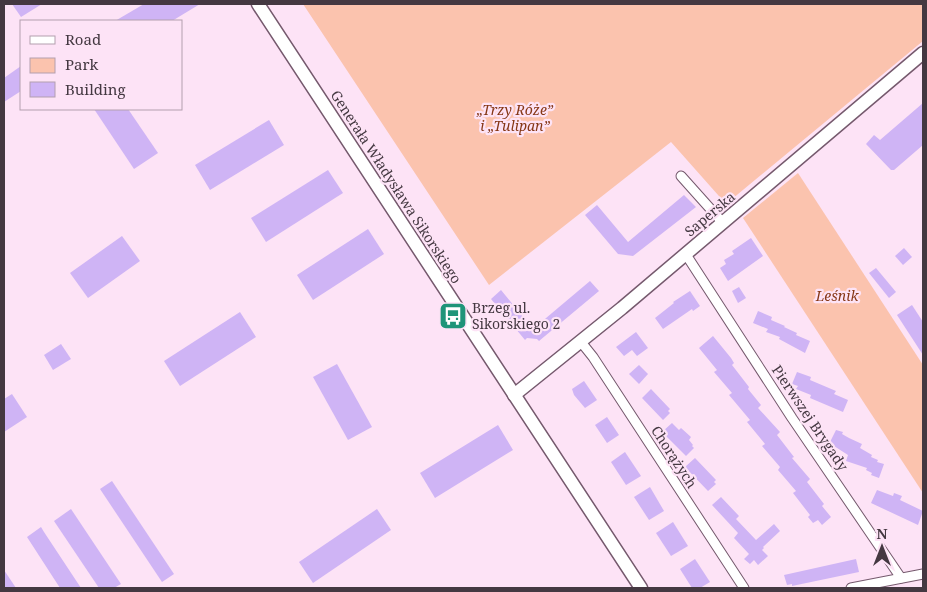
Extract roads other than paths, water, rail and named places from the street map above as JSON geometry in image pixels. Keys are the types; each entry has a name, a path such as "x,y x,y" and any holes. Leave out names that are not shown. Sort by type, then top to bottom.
{"main road":[{"name":"Generała Władysława Sikorskiego","path":"258,4 640,588"},
{"name":"Saperska","path":"514,395 581,342 923,53"}],"street":[{"path":"681,176 723,223"},
{"name":"Pierwszej Brygady","path":"685,254 792,418 902,578"},
{"name":"Chorążych","path":"581,342 593,357 744,588"},
{"path":"851,588 923,574"}],"place":[{"name":"Brzeg ul. Sikorskiego 2","path":"453,316"}],"park label":[{"name":"„Trzy Róże” i „Tulipan”","path":"515,118"},
{"name":"Leśnik","path":"837,296"}]}
